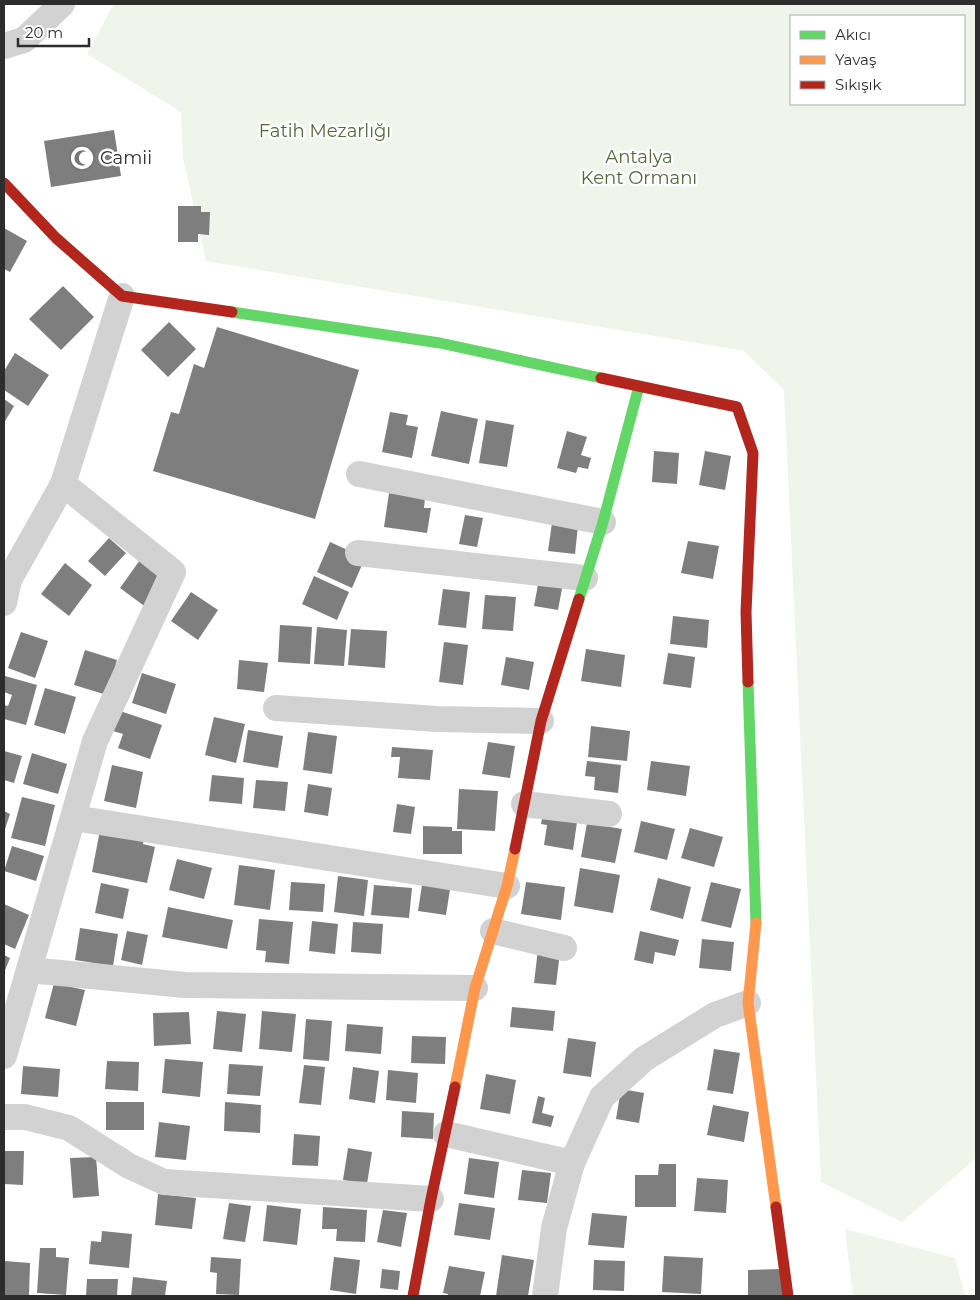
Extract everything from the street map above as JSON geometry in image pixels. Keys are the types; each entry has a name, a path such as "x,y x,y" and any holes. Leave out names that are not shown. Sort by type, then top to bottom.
{"street":[{"path":"4,46 24,40 62,4"},
{"path":"4,183 56,238 122,296 440,343 737,408 753,453 746,612 750,786 756,923 748,1003 788,1296"},
{"path":"6,590 63,484 122,296"},
{"path":"413,1296 475,988 507,886 541,721 604,522 639,386"},
{"path":"359,474 604,522"},
{"path":"4,1056 95,741 173,572 63,484"},
{"path":"358,553 585,578"},
{"path":"276,708 437,719 541,721"},
{"path":"524,804 608,814"},
{"path":"74,818 507,886"},
{"path":"493,931 564,948"},
{"path":"29,970 185,985 475,988"},
{"path":"545,1296 554,1228 572,1163 602,1097 644,1058 715,1015 748,1003"},
{"path":"4,1117 25,1117 69,1128 129,1166 164,1182 431,1199"},
{"path":"446,1134 572,1163"}],"green space":[{"name":"Antalya Kent Ormanı","path":"114,4 976,4 976,1158 902,1222 821,1182 784,390 744,351 206,261 183,158 181,112 87,54"},
{"path":"845,1229 955,1258 965,1296 853,1296"}],"building":[{"name":"Camii","path":"114,130 121,176 51,187 44,141"},
{"path":"178,206 201,206 201,212 210,212 209,235 198,234 198,242 178,242"},
{"path":"4,228 27,241 10,272 4,269"},
{"path":"63,286 94,317 61,350 29,319"},
{"path":"169,322 196,349 168,377 141,350"},
{"path":"217,327 359,370 315,519 153,471 171,412 179,414 194,364 204,368"},
{"path":"15,353 49,375 28,406 4,390 4,371"},
{"path":"4,399 14,406 4,423"},
{"path":"441,411 478,419 469,464 431,456"},
{"path":"390,412 408,415 406,425 418,427 412,458 382,452"},
{"path":"486,420 514,425 507,467 479,463"},
{"path":"567,431 587,437 581,455 591,458 588,469 578,467 576,473 557,468"},
{"path":"654,451 679,453 677,484 652,482"},
{"path":"705,451 731,456 725,490 699,485"},
{"path":"389,493 425,498 424,508 431,508 427,533 384,527"},
{"path":"465,515 483,518 477,547 459,544"},
{"path":"552,523 578,526 575,554 548,551"},
{"path":"109,538 126,553 105,576 88,561"},
{"path":"688,541 719,546 713,579 681,573"},
{"path":"330,542 365,558 352,588 317,572"},
{"path":"140,560 167,581 147,608 120,588"},
{"path":"65,563 92,585 69,616 41,594"},
{"path":"540,574 564,578 558,610 534,606"},
{"path":"314,576 349,592 337,620 302,604"},
{"path":"443,589 470,592 466,628 438,625"},
{"path":"191,592 218,610 198,640 171,621"},
{"path":"485,595 516,597 513,631 482,629"},
{"path":"673,616 709,620 707,648 670,644"},
{"path":"280,625 312,627 310,664 278,662"},
{"path":"317,627 347,630 344,666 314,664"},
{"path":"351,629 387,631 385,668 348,665"},
{"path":"21,632 48,641 35,678 8,668"},
{"path":"444,642 468,645 463,685 439,682"},
{"path":"586,649 625,655 621,687 581,681"},
{"path":"85,650 117,660 107,695 74,685"},
{"path":"668,653 695,657 691,688 663,684"},
{"path":"506,657 534,662 529,690 501,685"},
{"path":"239,660 268,663 264,692 237,689"},
{"path":"142,673 176,684 166,714 132,703"},
{"path":"5,676 37,685 26,725 4,719 4,705 8,706 12,695 4,692"},
{"path":"45,688 76,697 65,734 34,725"},
{"path":"120,711 162,725 150,759 118,748 123,734 113,731"},
{"path":"214,717 245,724 236,763 205,755"},
{"path":"591,726 630,731 627,761 588,757"},
{"path":"248,730 283,736 278,768 243,762"},
{"path":"308,732 337,736 332,774 303,770"},
{"path":"488,742 515,746 510,778 482,774"},
{"path":"392,747 433,750 430,780 398,778 400,757 391,757"},
{"path":"4,751 22,756 14,783 4,780"},
{"path":"32,753 67,764 58,794 23,784"},
{"path":"587,761 621,765 618,793 594,790 595,777 585,776"},
{"path":"651,761 690,766 686,796 647,790"},
{"path":"112,765 143,772 136,808 104,801"},
{"path":"212,775 244,778 242,804 209,801"},
{"path":"256,780 288,782 285,811 253,808"},
{"path":"308,784 332,788 328,816 304,812"},
{"path":"459,789 498,791 495,831 457,829"},
{"path":"22,797 55,805 45,846 11,838"},
{"path":"397,804 415,807 411,834 393,832"},
{"path":"544,809 578,815 573,850 544,845 547,825 541,824"},
{"path":"4,811 10,814 4,832"},
{"path":"641,821 675,829 667,860 634,852"},
{"path":"587,823 622,829 615,863 581,857"},
{"path":"423,826 452,827 452,831 462,831 462,854 423,854"},
{"path":"690,828 723,837 714,867 681,858"},
{"path":"100,830 144,838 143,844 155,847 147,883 92,872"},
{"path":"12,846 44,856 36,881 4,871"},
{"path":"177,859 212,868 204,899 169,890"},
{"path":"239,865 275,870 270,910 234,905"},
{"path":"580,868 620,875 613,913 574,906"},
{"path":"338,876 368,880 364,916 334,912"},
{"path":"658,878 691,887 683,919 650,910"},
{"path":"291,882 325,884 323,912 289,910"},
{"path":"526,882 565,887 561,920 521,914"},
{"path":"711,882 741,889 731,928 701,921"},
{"path":"101,883 129,889 123,919 95,913"},
{"path":"374,885 412,888 409,918 371,915"},
{"path":"422,885 450,889 446,915 418,911"},
{"path":"4,904 29,915 15,949 4,944"},
{"path":"168,907 233,920 227,949 162,937"},
{"path":"259,919 293,922 289,964 265,962 266,951 256,950"},
{"path":"312,921 338,924 335,954 309,951"},
{"path":"353,922 383,924 381,954 351,952"},
{"path":"80,928 118,934 113,966 75,960"},
{"path":"127,931 148,935 142,965 121,960"},
{"path":"640,931 679,940 675,956 655,952 653,964 634,960"},
{"path":"702,939 734,942 731,971 699,968"},
{"path":"538,949 560,952 556,985 534,983"},
{"path":"4,955 10,958 4,973"},
{"path":"54,983 85,990 76,1026 45,1018"},
{"path":"512,1007 555,1011 553,1031 510,1027"},
{"path":"217,1011 246,1014 242,1052 213,1049"},
{"path":"262,1011 296,1014 292,1052 259,1049"},
{"path":"189,1012 191,1044 154,1046 153,1013"},
{"path":"306,1019 332,1021 329,1061 303,1059"},
{"path":"347,1024 383,1027 381,1054 345,1051"},
{"path":"412,1036 446,1037 445,1064 411,1063"},
{"path":"568,1038 596,1042 591,1077 563,1073"},
{"path":"714,1049 740,1053 733,1094 707,1090"},
{"path":"165,1059 203,1062 200,1097 162,1093"},
{"path":"107,1061 139,1062 138,1091 105,1089"},
{"path":"229,1064 263,1066 260,1096 227,1094"},
{"path":"304,1065 325,1067 321,1105 299,1103"},
{"path":"23,1066 60,1069 58,1097 21,1094"},
{"path":"353,1067 379,1071 375,1103 349,1099"},
{"path":"388,1070 418,1073 416,1103 386,1100"},
{"path":"486,1074 516,1080 510,1114 480,1109"},
{"path":"621,1089 644,1093 639,1123 616,1119"},
{"path":"538,1096 545,1098 542,1113 554,1116 551,1127 532,1123"},
{"path":"106,1102 144,1102 144,1130 106,1130"},
{"path":"225,1102 261,1105 260,1133 224,1131"},
{"path":"713,1105 749,1112 744,1142 707,1135"},
{"path":"402,1111 434,1113 433,1139 401,1137"},
{"path":"159,1122 190,1126 186,1160 155,1157"},
{"path":"294,1134 320,1136 318,1166 292,1165"},
{"path":"348,1148 372,1152 367,1184 343,1180"},
{"path":"4,1151 24,1151 23,1185 4,1184"},
{"path":"96,1157 99,1196 73,1198 70,1158"},
{"path":"469,1158 499,1162 494,1198 464,1194"},
{"path":"659,1164 676,1164 676,1207 635,1207 635,1175 658,1175"},
{"path":"522,1170 551,1173 547,1203 518,1200"},
{"path":"697,1178 728,1180 726,1213 694,1211"},
{"path":"158,1194 196,1198 192,1229 155,1225"},
{"path":"229,1203 251,1206 245,1242 223,1239"},
{"path":"459,1203 495,1208 490,1240 454,1235"},
{"path":"267,1205 301,1209 297,1245 263,1241"},
{"path":"323,1207 367,1210 365,1242 336,1241 337,1229 322,1229"},
{"path":"383,1210 407,1213 401,1247 377,1242"},
{"path":"592,1213 627,1216 624,1248 588,1245"},
{"path":"102,1231 132,1234 129,1268 89,1264 91,1241 101,1242"},
{"path":"40,1248 56,1248 56,1257 69,1258 66,1295 37,1293"},
{"path":"502,1255 534,1260 528,1296 496,1296"},
{"path":"664,1256 703,1258 701,1294 662,1292"},
{"path":"211,1257 241,1259 239,1295 216,1294 217,1273 210,1272"},
{"path":"334,1257 360,1260 356,1294 330,1290"},
{"path":"594,1260 625,1261 624,1291 593,1290"},
{"path":"4,1261 30,1263 29,1296 4,1296"},
{"path":"449,1266 485,1272 480,1296 448,1296 448,1294 443,1293"},
{"path":"382,1269 400,1271 398,1290 380,1288"},
{"path":"782,1269 783,1296 748,1296 748,1270"},
{"path":"133,1277 167,1281 165,1296 131,1296"},
{"path":"87,1279 118,1279 117,1296 86,1296"}],"traffic: fast":[{"path":"232,312 440,343 601,378"},
{"path":"579,599 603,522 639,386"},
{"path":"748,682 756,923"}],"traffic: slow":[{"path":"455,1087 475,988 507,886 515,849"},
{"path":"756,923 748,1003 776,1207"}],"traffic: jam":[{"path":"4,183 56,238 122,296 232,312"},
{"path":"601,378 737,407 753,453 746,612 748,682"},
{"path":"515,849 541,721 579,599"},
{"path":"413,1296 455,1087"},
{"path":"776,1207 788,1296"}],"place":[{"name":"Camii","path":"82,158"}],"park label":[{"name":"Fatih Mezarlığı","path":"325,131"}]}
